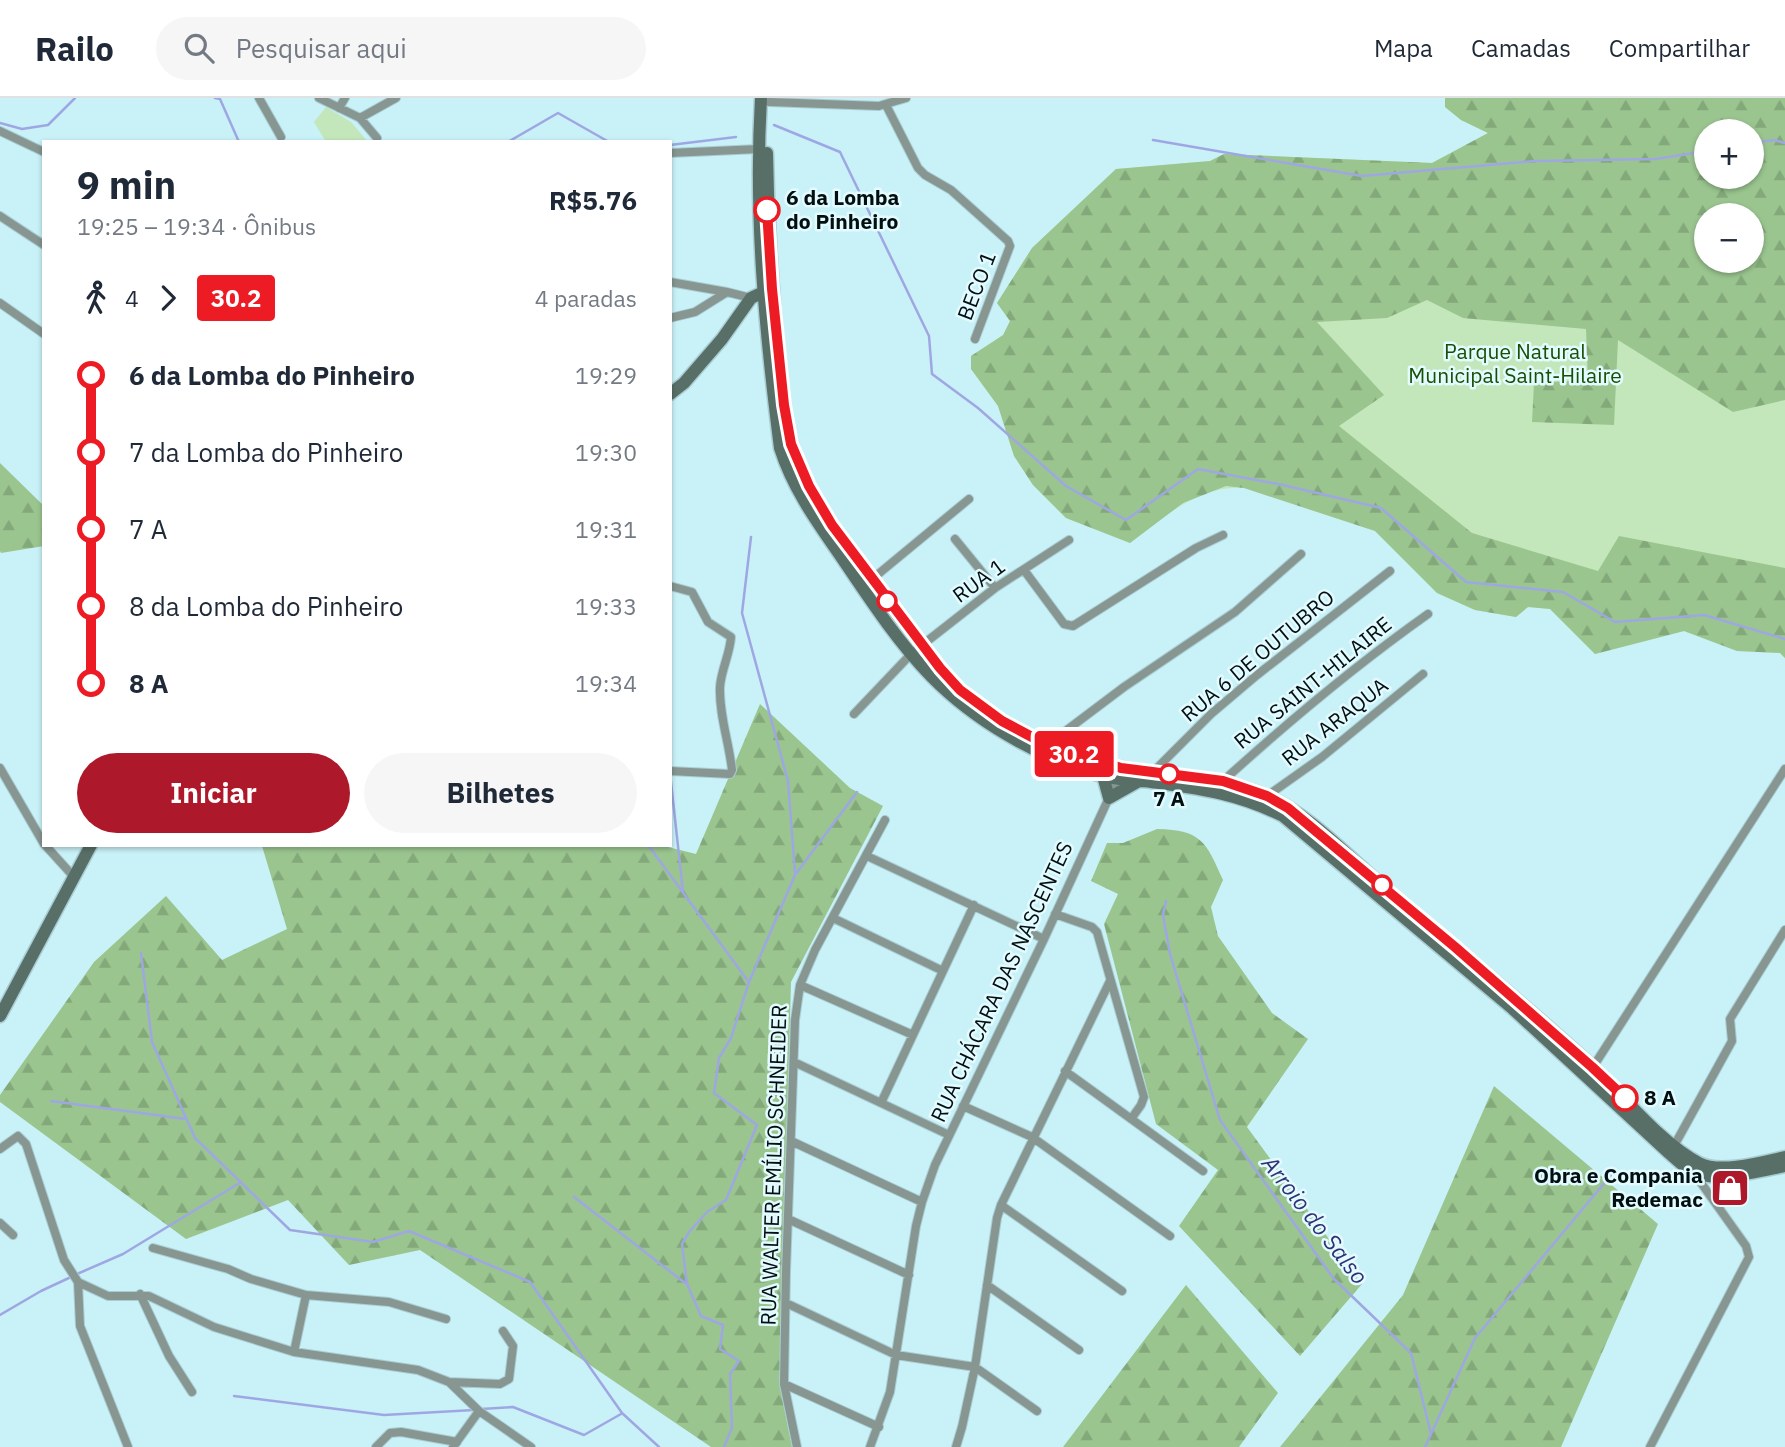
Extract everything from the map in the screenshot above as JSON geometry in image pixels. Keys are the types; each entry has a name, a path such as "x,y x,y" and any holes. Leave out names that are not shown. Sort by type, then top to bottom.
{"main road":[{"path":"767,99 759,149 759,237 762,293 780,448 789,476 811,515 865,593 955,697 1039,753 1103,776 1222,792 1255,802 1283,816 1313,834 1592,1067 1674,1146 1701,1165 1714,1167 1756,1164 1785,1157"},
{"path":"763,134 768,225 762,293 791,444 822,509 916,649 960,690 1002,721 1118,778 1198,778"},
{"path":"672,392 684,383 762,293"},
{"path":"1047,745 1121,768 1223,781 1267,796 1288,808 1313,834 1513,1009 1693,1172 1706,1176 1722,1176 1785,1166"},
{"path":"1103,776 1109,798 1139,781"},
{"path":"0,1016 90,847"}],"street":[{"path":"259,98 281,137"},
{"path":"319,98 360,118 377,138"},
{"path":"339,108 345,98"},
{"path":"360,118 396,98"},
{"path":"767,99 833,106 886,105 906,98"},
{"name":"BECO 1","path":"886,105 918,168 951,190 1010,246 975,339"},
{"path":"0,131 42,151"},
{"path":"672,153 759,149"},
{"path":"0,216 42,244"},
{"path":"672,282 727,292 762,293"},
{"path":"672,318 695,312 727,292"},
{"path":"0,303 42,333"},
{"path":"871,580 969,499"},
{"path":"1024,570 1064,624 1073,626 1196,548 1223,535"},
{"path":"954,539 995,589"},
{"name":"RUA 1","path":"854,714 916,649 995,589 1069,540"},
{"path":"1047,745 1124,687 1235,612 1301,554"},
{"name":"RUA 6 DE OUTUBRO","path":"1153,772 1211,714 1390,571"},
{"path":"672,587 692,592 708,622 731,638 720,682 720,705 729,738 732,770 730,774 672,771"},
{"name":"RUA SAINT-HILAIRE","path":"1223,781 1282,728 1299,717 1384,645 1428,614"},
{"name":"RUA ARAQUA","path":"1267,796 1322,757 1423,674"},
{"path":"0,768 42,841"},
{"path":"1592,1067 1785,769"},
{"name":"RUA CHÁCARA DAS NASCENTES","path":"870,1447 890,1392 922,1202 935,1164 1044,939 1118,778"},
{"name":"RUA WALTER EMÍLIO SCHNEIDER","path":"797,1447 784,1384 795,1020 800,985 815,950 885,820"},
{"path":"47,847 74,877"},
{"path":"867,856 1044,939"},
{"path":"881,1102 974,905"},
{"path":"1055,914 1095,928 1144,1097 1131,1119"},
{"path":"833,918 943,971"},
{"path":"1674,1146 1731,1041 1730,1019 1785,930"},
{"path":"956,1447 975,1367 1001,1205 1110,981"},
{"path":"800,985 913,1035"},
{"path":"794,1062 949,1135"},
{"path":"1065,1071 1203,1171"},
{"path":"964,1106 1032,1137 1170,1237"},
{"path":"0,1149 18,1136 26,1143 64,1261 78,1282 80,1326 128,1447"},
{"path":"791,1141 922,1202"},
{"path":"1650,1447 1749,1257 1746,1246 1693,1172"},
{"path":"1001,1205 1122,1291"},
{"path":"788,1219 909,1275"},
{"path":"0,1223 13,1235"},
{"path":"153,1248 306,1295 389,1302 446,1319"},
{"path":"78,1282 108,1296 149,1296 214,1327 294,1352 418,1370 449,1382 507,1382 514,1352 503,1331"},
{"path":"987,1285 1079,1350"},
{"path":"140,1294 169,1356 192,1392"},
{"path":"294,1352 306,1295"},
{"path":"786,1303 896,1355 975,1367 1037,1411"},
{"path":"449,1382 479,1411 520,1444 531,1447"},
{"path":"784,1384 879,1427"},
{"path":"376,1447 390,1433 401,1432 455,1444 479,1411"}],"green space":[{"name":"Parque Natural Municipal Saint-Hilaire","path":"1445,98 1785,98 1785,658 1780,653 1737,651 1684,631 1595,654 1550,609 1528,607 1516,617 1475,610 1437,593 1375,531 1244,488 1212,491 1197,497 1130,543 1066,518 1033,485 1014,456 998,406 971,369 971,356 1004,335 1010,321 997,303 1032,248 1116,169 1210,161 1224,154 1432,163 1488,133 1461,120 1445,107"},
{"name":"Parque Natural Municipal Saint-Hilaire","path":"1445,98 1785,98 1785,400 1733,412 1618,340 1614,425 1532,422 1534,383 1588,380 1586,329 1463,318 1427,300 1387,318 1317,322 1384,395 1339,426 1472,533 1598,571 1619,536 1785,568 1785,658 1780,653 1737,651 1684,631 1595,654 1550,609 1528,607 1516,617 1475,610 1437,593 1375,531 1244,488 1226,486 1183,503 1130,543 1066,518 1033,485 1014,456 998,406 971,369 971,356 1003,335 1010,321 997,303 1032,248 1116,169 1210,161 1224,154 1432,163 1488,133 1461,120 1445,107"},
{"path":"326,107 351,122 366,140 325,140 314,122"},
{"path":"0,463 42,504 42,546 0,551"},
{"path":"760,704 850,788 883,806 791,982 780,1386 792,1447 711,1447 420,1250 349,1265 288,1200 186,1239 0,1102 0,1095 94,962 166,896 222,960 287,929 262,847 668,847 696,854"},
{"path":"1157,829 1184,832 1207,847 1223,880 1211,907 1218,936 1272,1013 1308,1039 1247,1127 1362,1284 1300,1356 1179,1226 1218,1170 1156,1124 1104,924 1118,894 1091,881 1107,843 1123,843"},
{"path":"1494,1086 1658,1224 1561,1447 1280,1447 1403,1295"},
{"path":"1186,1285 1278,1393 1239,1447 1063,1447"}],"waterway":[{"path":"0,123 22,129 48,125 75,98"},
{"path":"215,98 220,99 238,140"},
{"path":"511,140 558,113 605,140"},
{"path":"774,125 840,152 929,336 932,374 978,408 1066,486 1126,520 1198,469 1381,508 1466,582 1563,592 1615,622 1704,615 1785,639"},
{"path":"672,145 736,137"},
{"path":"1153,140 1362,176 1536,161 1656,159 1694,153"},
{"path":"1764,141 1774,140 1785,143"},
{"path":"751,537 742,613 788,781 795,873"},
{"path":"672,791 683,892"},
{"path":"724,1447 732,1428 730,1374 739,1361 720,1349 723,1325 701,1316 687,1284 682,1244 707,1212 726,1200 757,1125 714,1093 719,1058 731,1038 749,982 795,875 857,792"},
{"path":"649,847 748,981"},
{"name":"Arroio do Salso","path":"1166,901 1163,915 1170,954 1220,1120 1334,1279 1411,1353 1431,1434 1425,1447"},
{"path":"141,953 152,1042 195,1138 290,1230 373,1242 409,1231 530,1282 622,1413 659,1447"},
{"path":"51,1101 186,1119"},
{"path":"1431,1434 1475,1338 1611,1175"},
{"path":"77,1274 123,1254 241,1182"},
{"path":"574,1197 685,1283"},
{"path":"0,1315 71,1277"},
{"path":"234,1396 384,1415 474,1410"},
{"path":"481,1409 513,1407 584,1435 621,1414"}],"bus line":[{"name":"30.2","path":"767,210 769,261 784,405 791,444 809,486 832,525 921,646 960,690 1002,721 1047,745 1121,768 1223,781 1267,796 1288,808 1455,947 1625,1098"}],"place":[{"name":"6 da Lomba do Pinheiro","path":"767,210"},
{"name":"7 A","path":"1169,774"},
{"name":"8 A","path":"1625,1098"},
{"name":"Obra e Compania Redemac","path":"1730,1188"}]}
